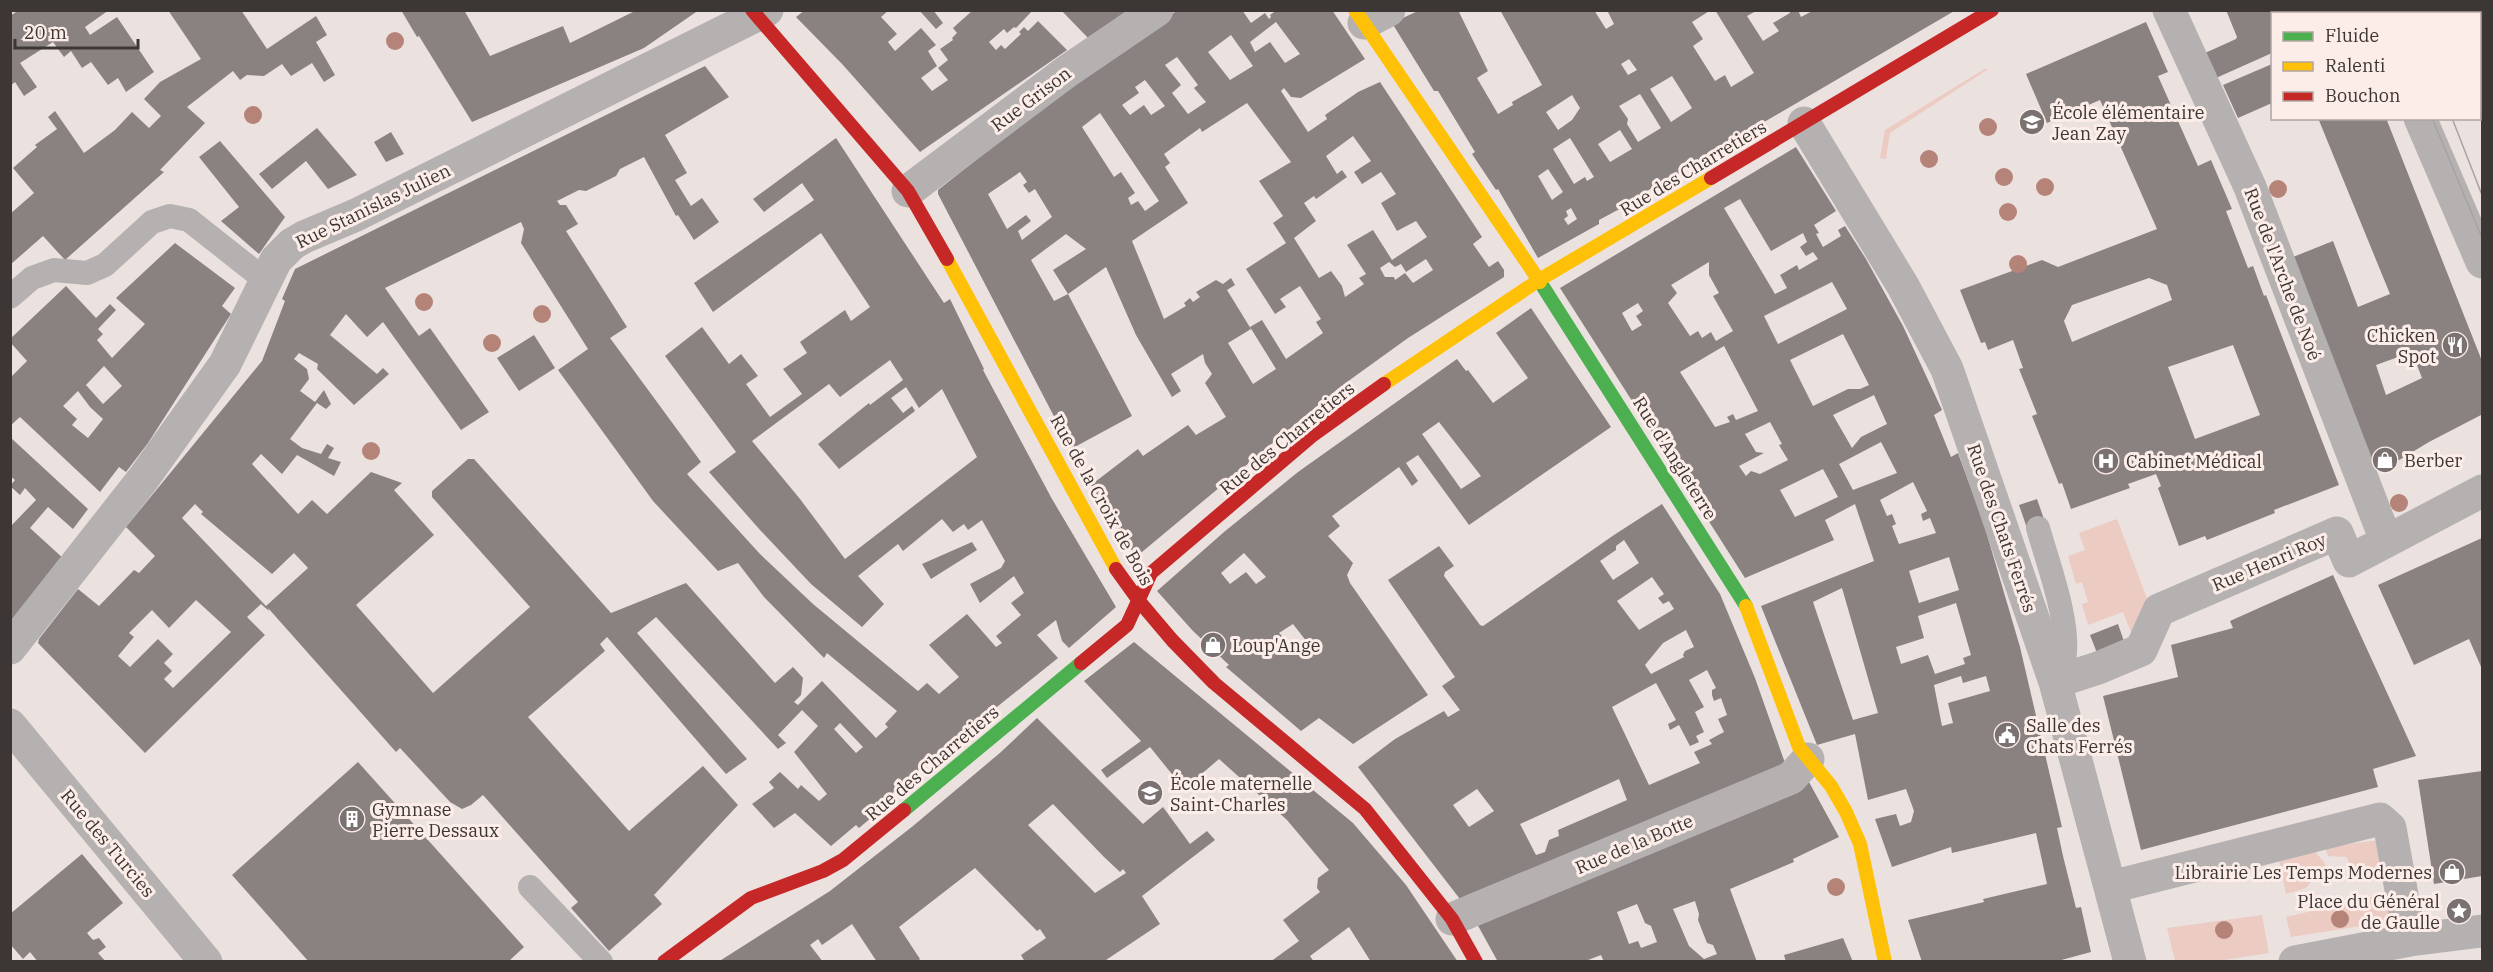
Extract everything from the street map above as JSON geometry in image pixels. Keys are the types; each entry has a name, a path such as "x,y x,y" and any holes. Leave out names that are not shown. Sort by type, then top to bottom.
{"street":[{"name":"Rue Grison","path":"908,191 1066,72 1157,10"},
{"name":"Rue des Charretiers","path":"664,962 751,898 843,860 1127,625 1151,573 1313,435 1422,357 1539,280 1992,10"},
{"name":"Rue de l'Arche de Noé","path":"2169,10 2250,187 2376,515 2390,539"},
{"name":"Rue de la Croix de Bois","path":"758,12 908,191 968,295 1116,569 1139,601 1172,640 1214,683 1365,809 1452,919 1476,962"},
{"name":"Rue Stanislas Julien","path":"10,648 143,479 225,364 265,279 284,251 304,237 356,215 758,12"},
{"name":"Rue d'Angleterre","path":"1369,15 1744,600 1799,747 1832,786 1860,844 1885,962"},
{"path":"2421,120 2482,262"},
{"name":"Rue des Chats Ferrés","path":"1804,123 1903,286 1947,369 2055,682 2130,962"},
{"name":"Rue Henri Roy","path":"2055,682 2098,668 2141,650 2159,610 2337,533 2349,561 2482,491"},
{"name":"Rue des Turcies","path":"10,725 206,962"},
{"name":"Rue de la Botte","path":"1452,919 1791,778 1808,759"},
{"path":"2111,888 2380,819 2390,828 2425,938"},
{"path":"2295,962 2425,938 2482,931"}],"lane":[{"path":"10,297 32,278 54,270 87,273 105,265 152,222 170,216 189,220 265,279"},
{"path":"2038,528 2061,605 2064,663 2055,682"},
{"path":"530,887 601,962"}],"shaded area":[{"path":"1986,68 1987,70 1890,133 1886,159 1880,158 1885,130"},
{"path":"2117,519 2148,601 2133,637 2123,612 2088,625 2082,604 2088,602 2082,582 2076,584 2068,556 2085,550 2079,533"},
{"path":"2380,840 2387,869 2358,877 2346,857 2328,856 2325,847"},
{"path":"2313,849 2326,865 2306,888 2286,894 2278,855"},
{"path":"2388,893 2393,921 2291,937 2286,917"},
{"path":"2262,915 2269,953 2218,961 2175,961 2167,928"}],"building":[{"path":"19,10 109,10 85,27 90,35 117,17 154,72 126,92 118,78 108,85 91,62 82,68 71,51 64,57 53,42 20,63 37,87 24,96 15,82 10,86 10,16"},
{"path":"168,10 241,10 267,49 316,16 327,35 316,42 335,75 324,82 312,63 291,76 282,64 264,76 247,75 240,80 233,71 187,107 205,123 160,170 164,172 65,260 43,236 10,265 10,214 34,193 13,168 37,147 35,145 57,129 48,117 55,111 84,153 115,130 132,112 149,128 161,116 144,99 160,82 201,59"},
{"path":"401,10 464,10 490,56 563,26 570,43 637,10 699,10 644,48 472,122"},
{"path":"805,10 889,10 881,17 897,34 888,42 895,51 921,28 936,45 928,51 937,66 921,78 932,91 948,80 938,68 948,60 940,49 953,40 952,38 957,33 953,28 973,10 1033,10 1016,28 1014,27 1007,33 1004,29 989,42 996,50 1001,45 1005,49 1021,34 1019,32 1024,27 1028,31 1038,21 1067,50 920,152 843,65 796,17"},
{"path":"919,10 933,10 943,23 936,29"},
{"path":"1061,10 1131,10 1089,39"},
{"path":"1178,10 1242,10 1251,23 1265,13 1269,19 1270,15 1277,10 1332,10 1365,59 1301,98 1291,97 1284,88 1281,91 1308,132 1327,119 1325,115 1358,92 1380,82 1482,237 1473,244 1489,267 1498,261 1504,270 1504,277 1408,338 1340,387 1136,557 1091,485 1138,449 1143,456 1188,425 1196,435 1226,417 1205,383 1212,374 1205,363 1203,354 1171,374 1181,391 1172,397 1136,335 1106,267 1068,294 1132,416 1071,449 938,194 938,190 1096,65","holes":["1276,22 1300,54 1285,63 1270,42 1255,52 1250,42","1231,35 1253,66 1230,80 1208,52","1177,57 1198,85 1194,88 1206,102 1188,114 1172,93 1181,85 1165,65","1145,80 1165,106 1151,115 1144,105 1130,115 1122,105 1139,93 1135,87","1247,103 1291,162 1259,181 1283,216 1273,223 1286,243 1246,269 1275,314 1286,307 1280,299 1300,286 1321,319 1316,322 1323,333 1286,359 1262,320 1250,327 1276,369 1253,384 1228,343 1251,329 1227,290 1235,285 1231,278 1223,284 1216,280 1196,292 1200,297 1193,302 1190,298 1184,303 1186,306 1164,319 1132,241 1188,203 1165,167 1170,163 1164,154 1200,128 1202,132","1100,113 1159,201 1145,211 1138,201 1131,205 1128,198 1135,193 1121,172 1114,177 1082,127","1353,136 1371,161 1354,172 1362,184 1381,172 1396,194 1381,203 1397,231 1416,221 1427,237 1392,260 1373,230 1347,245 1366,274 1359,278 1364,284 1345,297 1342,286 1331,271 1319,278 1294,238 1316,221 1304,203 1314,196 1316,199 1347,177 1342,170 1337,174 1326,156","1020,172 1027,182 1023,185 1029,193 1035,189 1052,217 1022,240 1018,231 1031,221 1026,215 1007,229 988,194","1066,234 1086,249 1053,270 1068,294 1054,301 1031,260","1426,259 1433,270 1413,283 1405,273 1395,280 1394,277 1385,277 1380,268 1389,262 1395,267 1401,264 1406,272"]},
{"path":"1420,10 1458,10 1488,71 1477,78 1498,114 1513,105 1512,102 1542,85 1500,10 1594,10 1606,29 1614,24 1607,10 1711,10 1692,22 1703,39 1693,46 1715,81 1725,75 1731,87 1754,73 1715,10 1758,10 1747,16 1763,41 1779,31 1773,23 1790,13 1789,10 1798,10 1801,17 1814,10 1956,10 1687,167 1688,169 1657,187 1656,185 1627,205 1599,220 1599,224 1538,258 1498,189 1496,190 1472,154 1475,152 1438,91 1434,91 1392,23","holes":["1629,59 1637,70 1628,75 1621,64","1672,76 1692,108 1671,122 1650,89","1640,94 1661,128 1638,142 1627,124 1628,119 1619,106","1572,95 1580,108 1572,120 1558,130 1546,112","1620,130 1632,149 1610,162 1598,144","1570,138 1594,177 1587,181 1585,177 1574,184 1553,149","1548,169 1563,192 1552,200 1538,176","1571,208 1577,219 1568,225 1564,219 1568,216 1566,211"]},
{"path":"2226,10 2339,10 2340,12 2271,12 2271,53 2216,78 2205,53 2237,37"},
{"path":"2442,10 2482,10 2482,105 2481,12 2442,12"},
{"path":"2146,22 2168,72 2158,76 2198,166 2211,160 2232,209 2226,211 2248,268 2253,266 2264,296 2266,295 2339,485 2274,510 2275,513 2207,540 2205,536 2179,546 2158,488 2161,486 2156,474 2128,484 2130,488 2071,509 2032,416 2037,414 2019,369 2023,368 2013,340 1988,350 1985,342 1981,343 1960,290 2042,260 2058,267 2157,229 2100,100 2047,123 2026,74","holes":["2149,278 2167,285 2172,300 2072,342 2064,321 2072,305","2233,345 2260,415 2195,439 2168,367"]},
{"path":"2271,64 2271,103 2238,118 2223,85"},
{"path":"705,66 729,97 665,135 687,173 675,180 691,206 702,198 719,222 694,240 678,215 676,216 644,157 620,169 616,176 586,191 579,190 557,201 560,205 566,205 578,224 566,231 627,327 610,338 701,462 687,474 760,554 813,604 918,691 927,683 939,694 959,677 929,645 967,614 996,647 1002,643 996,636 1021,615 1011,603 1024,593 1014,576 980,603 970,584 1001,568 1005,561 982,520 968,530 964,524 953,532 942,519 903,551 898,544 858,576 884,604 862,627 811,584 709,472 736,452 665,356 702,327 729,364 741,354 758,376 746,384 770,417 802,394 783,369 807,353 800,342 845,310 851,321 870,307 821,233 713,312 694,283 814,200 802,183 764,212 753,199 836,138 944,303 950,299 983,370 1052,499 1116,607 1069,648 1062,641 1056,620 1037,635 1058,658 921,768 887,798 890,802 859,828 856,825 831,846 795,813 774,828 752,804 774,788 769,782 780,772 798,789 801,785 819,801 827,794 794,752 818,726 802,710 778,735 786,743 778,749 656,617 637,633 747,759 726,774 607,637 600,644 605,651 528,717 629,831 703,766 738,805 654,895 662,904 609,951 571,908 578,902 483,795 462,809 450,802 400,748 396,752 268,608 269,611 261,604 247,617 265,635 145,753 38,643 78,589 99,606 134,570 139,573 155,556 126,527 262,361 285,301 282,299 295,269","holes":["521,222 524,229 521,243 588,349 558,370 653,501 718,571 738,563 764,597 824,658 827,653 897,711 885,724 888,727 876,738 822,681 798,705 794,702 801,695 803,678 793,667 775,683 686,583 611,613 474,459 468,459 432,491 432,497 530,607 433,693 356,605 434,535 394,490 402,483 371,472 327,514 312,500 298,514 252,464 261,454 282,474 297,455 334,476 341,462 328,458 334,448 327,444 321,454 302,448 290,439 317,403 326,409 331,404 324,390 315,402 300,391 309,379 307,369 294,359 299,353 318,364 317,369 354,405 389,374 383,368 377,374 330,335 346,314 367,337 383,322 461,430 489,412 430,328 419,336 385,288","890,360 903,380 870,405 869,403 818,444 839,469 915,411 912,406 903,413 891,398 906,387 919,408 942,389 977,457 845,559 752,441 829,384 840,397","195,504 203,512 201,514 272,574 294,553 308,568 266,606 182,518","196,600 231,632 173,688 164,679 172,671 164,663 173,654 158,639 130,667 118,656 134,637 129,633 152,610 169,628","840,723 863,747 856,753 834,729"]},
{"path":"2319,120 2387,120 2482,361 2481,415 2429,442 2381,471 2373,470 2293,257 2333,241 2358,307 2390,294","holes":["2412,352 2422,378 2386,395 2376,365"]},
{"path":"317,128 357,175 328,189 306,161 272,189 259,174"},
{"path":"391,132 404,154 386,162 374,142"},
{"path":"220,141 285,217 259,254 221,221 239,207 199,157"},
{"path":"1796,147 1836,211 1814,225 1819,233 1816,234 1823,247 1841,236 1838,230 1845,226 1866,259 1903,326 1942,410 1934,415 1951,457 1958,453 1983,521 2020,647 2062,827 2057,828 2063,856 2076,908 2081,907 2091,952 2054,962 1922,962 1908,920 2047,884 2036,833 1952,853 1951,847 1892,867 1875,819 1896,814 1900,826 1911,822 1914,811 1906,789 1868,800 1855,734 1817,745 1761,606 1874,561 1855,504 1825,520 1834,540 1745,578 1560,288","holes":["1740,199 1771,251 1803,233 1807,242 1800,247 1806,256 1813,252 1818,259 1799,270 1797,265 1780,275 1787,288 1775,294 1724,208","1709,262 1709,275 1719,293 1713,296 1733,331 1716,341 1711,332 1702,338 1698,331 1690,336 1668,303 1677,293 1671,285","1832,282 1847,309 1778,344 1764,316","1638,303 1643,311 1636,316 1642,325 1632,331 1622,313","1843,334 1869,385 1860,389 1848,389 1813,406 1790,360","1724,346 1758,411 1736,420 1733,414 1727,417 1730,422 1715,427 1680,372","1874,395 1887,424 1861,437 1852,448 1833,415","1770,422 1788,460 1760,474 1751,471 1746,476 1739,466 1764,453 1756,452 1745,434","1881,442 1897,473 1853,490 1839,464","1823,469 1838,497 1795,517 1780,490","1913,482 1927,511 1921,514 1923,521 1930,518 1936,533 1899,544 1892,526 1896,524 1892,514 1887,516 1880,500","1949,557 1959,590 1919,603 1909,571","1842,588 1878,713 1853,720 1813,602","1956,603 1971,655 1963,658 1965,664 1935,674 1928,655 1901,664 1896,647 1924,638 1918,616","1961,676 1963,683 1986,676 1990,691 1948,703 1953,723 1942,726 1934,685"]},
{"path":"175,243 235,288 222,306 231,314 148,443 126,472 119,467 100,492 20,417 10,426 10,378 27,361 10,342 10,339 66,286 96,318 110,304 116,310 98,329 103,334 97,340 112,358 145,324 116,298","holes":["104,366 122,386 103,404 86,385","78,391 103,419 88,438 72,425 77,419 63,406"]},
{"path":"1531,308 1611,427 1469,525 1418,455 1406,463 1418,481 1412,486 1399,467 1332,516 1340,526 1328,536 1353,563 1347,575 1350,583 1428,695 1353,744 1319,718 1301,731 1226,667 1229,665 1193,631 1157,591 1224,532 1298,472 1457,359 1493,403 1528,378 1496,333","holes":["1439,422 1481,476 1461,489 1422,434","1244,553 1266,577 1256,584 1246,572 1230,584 1221,573","1293,624 1314,651 1304,658 1279,633"]},
{"path":"534,335 555,368 519,391 497,358"},
{"path":"10,437 88,509 73,529 48,507 30,528 65,560 12,620 10,527 36,500 25,488 20,495 10,486 15,480 10,476"},
{"path":"2037,499 2046,525 2028,531 2019,505"},
{"path":"1662,504 1720,594 1755,678 1785,763 1463,903 1358,767 1395,739 1444,711 1448,717 1460,710 1442,686 1455,677 1388,580 1439,546 1454,566 1445,572 1444,576 1483,626","holes":["1624,540 1639,563 1613,580 1600,561 1616,550 1616,546","1652,577 1664,594 1658,598 1663,604 1669,601 1674,609 1639,630 1617,601","1686,630 1694,647 1685,651 1684,657 1651,674 1645,665 1663,643","1707,670 1716,688 1712,690 1714,701 1721,698 1727,715 1718,719 1724,732 1709,740 1712,744 1694,752 1700,763 1649,785 1612,707 1656,683 1676,720 1668,724 1670,730 1679,725 1690,746 1699,742 1696,736 1704,732 1695,712 1704,707 1689,680","1619,779 1627,800 1558,830 1559,836 1549,840 1545,852 1536,855 1520,824","1477,789 1494,811 1469,827 1453,805"]},
{"path":"2482,538 2482,669 2469,639 2414,665 2378,585"},
{"path":"972,542 977,550 931,579 922,564"},
{"path":"2333,575 2416,756 2373,769 2378,787 2141,850 2103,696 2178,677 2171,645 2233,628 2230,621"},
{"path":"2118,624 2125,644 2097,653 2090,635"},
{"path":"1134,642 1353,823 1406,885 1458,962 1371,962 1349,927 1310,956 1314,962 1270,962 1299,941 1283,920 1320,892 1317,888 1318,878 1329,870 1287,820 1219,759 1184,789 1150,747 1107,778 1101,770 1141,741 1084,681"},
{"path":"1037,718 1143,824 1163,807 1190,844 1207,831 1215,840 1142,896 1160,924 1103,962 1025,962 1021,955 1046,938 1040,929 1037,931 975,868 899,927 920,959 917,962 877,962 852,924 822,945 818,939 810,945 823,962 718,962 830,891 913,826 1001,752","holes":["1053,804 1120,872 1123,869 1126,873 1095,893 1028,825"]},
{"name":"Gymnase Pierre Dessaux","path":"358,762 524,947 508,962 309,962 232,875"},
{"path":"2482,771 2482,876 2434,884 2418,780"},
{"path":"1809,782 1839,837 1793,859 1794,862 1730,889 1757,962 1604,962 1601,955 1583,962 1498,962 1476,922","holes":["1695,901 1699,914 1698,920 1707,943 1713,945 1717,954 1704,959 1689,946 1673,909","1637,904 1645,923 1651,926 1657,942 1641,948 1638,941 1629,944 1617,912"]},
{"path":"82,854 123,903 87,933 93,940 99,938 106,947 98,953 106,962 38,962 30,952 23,959 10,944 10,914"},
{"path":"1843,938 1853,962 1786,962 1784,955"}],"tram line":[{"path":"2433,120 2482,238"},
{"path":"2453,120 2482,195"}],"traffic: fast":[{"path":"1540,282 1746,606"},
{"path":"904,810 1081,663"}],"traffic: slow":[{"path":"1355,10 1540,282"},
{"path":"1384,384 1539,280 1711,178"},
{"path":"947,259 1116,569"},
{"path":"1746,606 1799,747 1831,786 1860,844 1885,962"}],"traffic: jam":[{"path":"752,10 908,191 947,259"},
{"path":"1711,178 1992,10"},
{"path":"1081,663 1127,625 1151,573 1313,435 1384,384"},
{"path":"1116,569 1172,640 1214,683 1365,809 1452,919 1476,962"},
{"path":"664,962 751,898 823,871 843,860 904,810"}],"place":[{"name":"École élémentaire Jean Zay","path":"2032,122"},
{"name":"Chicken Spot","path":"2455,345"},
{"name":"Berber","path":"2385,460"},
{"name":"Cabinet Médical","path":"2106,461"},
{"name":"Loup'Ange","path":"1213,645"},
{"name":"Salle des Chats Ferrés","path":"2007,735"},
{"name":"École maternelle Saint-Charles","path":"1150,793"},
{"name":"Gymnase Pierre Dessaux","path":"352,819"},
{"name":"Librairie Les Temps Modernes","path":"2452,872"},
{"name":"Place du Général de Gaulle","path":"2459,911"}]}
